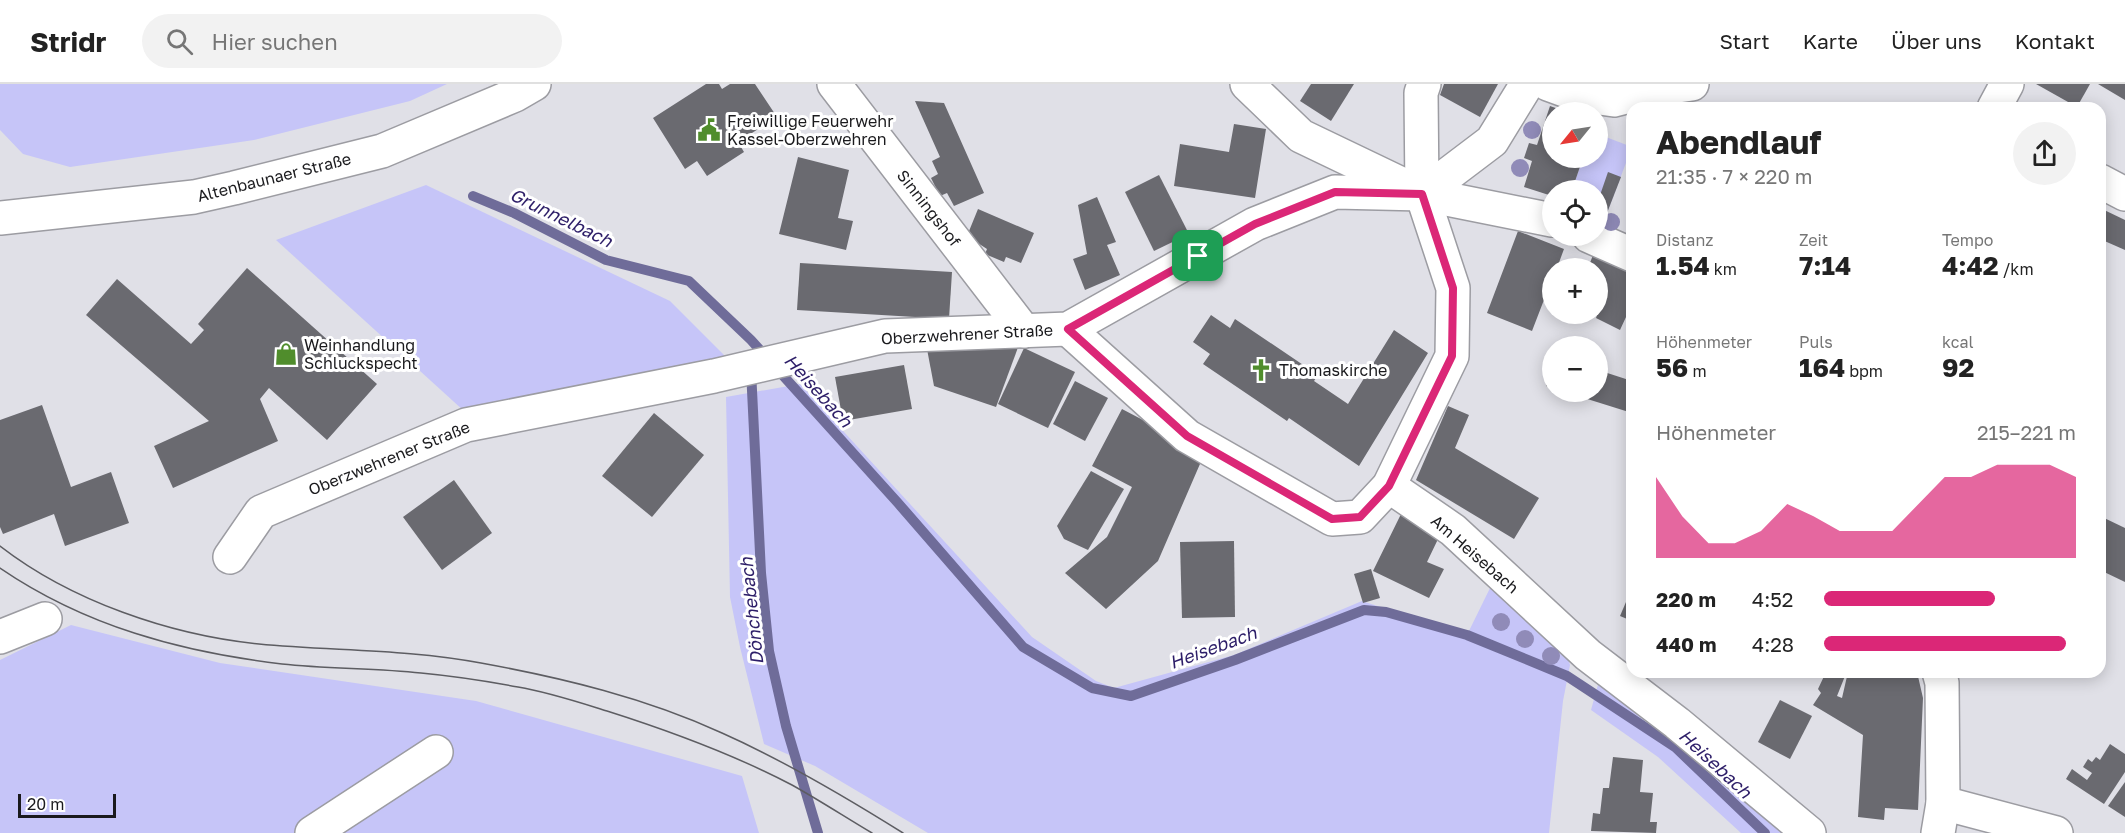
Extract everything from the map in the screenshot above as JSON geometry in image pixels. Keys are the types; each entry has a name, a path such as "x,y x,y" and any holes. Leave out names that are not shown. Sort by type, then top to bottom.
{"street":[{"name":"Altenbaunaer Straße","path":"0,218 194,197 382,151 515,95 534,84"},
{"name":"Sinningshof","path":"834,84 1024,331"},
{"path":"1247,84 1301,136 1422,194 1542,218"},
{"path":"1068,329 1187,436 1332,519 1360,517 1389,486 1452,356 1453,288 1422,194 1421,93 1424,84"},
{"path":"1422,194 1492,141 1527,84"},
{"path":"1548,84 1578,95 1614,100 1657,89 1692,84"},
{"path":"1997,102 2007,84"},
{"path":"2106,184 2125,194"},
{"name":"Oberzwehrener Straße","path":"230,557 261,512 466,425 714,376 885,336 1068,329 1255,224 1335,192 1422,194"},
{"path":"0,198 38,213"},
{"path":"1608,244 1626,252"},
{"name":"Am Heisebach","path":"1389,486 1453,531 1588,655 1677,723 1809,833"},
{"path":"0,637 45,619"},
{"path":"1941,678 1940,818 2056,833"},
{"path":"312,833 436,753"}],"shaded area":[{"path":"0,84 447,84 410,101 254,140 70,167 23,154 0,130"},
{"path":"1608,138 1626,145 1626,163 1608,210 1608,180 1575,180 1580,168 1608,168"},
{"path":"426,185 670,301 727,358 464,411 276,240"},
{"path":"800,384 1032,637 1096,681 1114,688 1234,655 1362,601 1467,635 1491,586 1565,649 1570,665 1563,701 1549,833 928,833 815,766 764,744 730,597 726,397"},
{"path":"71,625 220,663 476,701 742,776 759,833 0,833 0,660"},
{"path":"1599,681 1787,833 1741,833 1658,757 1591,710"}],"building":[{"name":"Freiwillige Feuerwehr Kassel-Oberzwehren","path":"706,84 719,84 722,89 730,84 755,84 777,117 738,142 744,152 707,176 697,161 685,169 653,118"},
{"path":"1311,84 1354,84 1331,121 1300,101"},
{"path":"1444,84 1498,84 1480,117 1440,95"},
{"path":"2036,84 2090,84 2080,102 2068,102"},
{"path":"2098,84 2125,84 2125,100"},
{"path":"915,101 944,103 984,193 954,206 947,193 940,196 931,178 938,174 932,161 940,157"},
{"path":"1234,124 1266,129 1255,198 1174,186 1180,144 1229,152"},
{"path":"1542,130 1542,168 1580,168 1575,180 1542,180 1542,193 1524,187 1532,161 1524,158 1529,143 1537,145"},
{"path":"798,157 849,170 838,218 853,221 846,250 779,234"},
{"path":"1608,172 1621,177 1608,210 1608,180 1605,180"},
{"path":"1159,175 1189,234 1154,251 1125,192"},
{"path":"1097,197 1116,242 1107,245 1120,275 1085,290 1073,259 1087,254 1078,205"},
{"path":"978,209 1034,233 1021,263 1006,257 1004,262 985,254 987,249 967,236"},
{"path":"2106,211 2125,220 2125,250 2106,242"},
{"path":"1518,231 1542,240 1542,246 1556,246 1564,249 1561,258 1542,258 1542,305 1532,331 1487,313"},
{"path":"1608,262 1626,270 1626,317 1620,330 1608,324"},
{"path":"800,263 952,272 949,319 797,310"},
{"path":"247,268 377,384 327,440 269,388 260,399 278,441 173,488 154,446 209,421 86,315 117,279 191,344 204,330 198,324"},
{"path":"1211,315 1230,328 1235,319 1318,375 1314,381 1348,404 1394,330 1428,353 1359,466 1289,418 1287,421 1203,364 1210,354 1193,342"},
{"path":"1020,342 996,407 934,386 927,349"},
{"path":"1024,348 1075,372 1048,428 998,404"},
{"path":"904,365 912,409 843,421 835,377"},
{"path":"1608,373 1626,379 1626,411 1597,402 1608,402"},
{"path":"1075,381 1108,398 1085,441 1053,424"},
{"path":"42,405 71,487 111,472 129,523 65,546 54,514 3,534 0,527 0,420"},
{"path":"1448,406 1469,415 1455,448 1539,498 1514,539 1416,480"},
{"path":"1122,409 1162,430 1203,457 1158,561 1106,609 1065,573 1107,537 1132,487 1092,466"},
{"path":"654,413 704,455 652,517 602,476"},
{"path":"1091,471 1124,489 1088,550 1064,539 1057,526"},
{"path":"454,480 492,533 442,570 403,517"},
{"path":"1402,512 1439,537 1427,562 1444,569 1429,598 1373,571"},
{"path":"2106,519 2125,528 2125,582 2106,573"},
{"path":"1234,541 1235,617 1182,618 1180,542"},
{"path":"1371,569 1380,598 1363,603 1354,574"},
{"path":"1626,602 1626,618 1620,616"},
{"path":"1823,678 1844,678 1837,696 1842,698 1847,678 1918,678 1923,698 1918,810 1885,808 1884,820 1858,817 1863,735 1813,705 1821,693 1818,689"},
{"path":"1780,700 1812,716 1790,759 1758,742"},
{"path":"2110,744 2125,754 2125,772 2104,804 2066,779 2072,769 2087,780 2092,773 2083,767 2088,759 2092,762 2096,757 2100,760"},
{"path":"1613,757 1643,760 1640,792 1653,793 1650,822 1657,822 1656,833 1591,831 1593,813 1600,814 1603,788 1609,788"},
{"path":"2125,782 2125,817 2108,806"}],"waterway":[{"name":"Heisebach","path":"473,196 514,213 606,260 689,281 751,340 898,503 1023,647 1092,688 1131,696 1235,660 1364,610 1386,612 1467,635 1567,676 1675,747 1765,833"},
{"name":"Dönchebach","path":"751,370 761,573 769,651 786,726 818,833"}],"tram line":[{"path":"0,546 28,566 90,599 157,624 191,633 259,644 454,658 543,675 634,699 722,733 769,755 903,833"},
{"path":"0,568 66,606 100,621 171,644 244,659 282,664 404,671 457,677 552,694 678,735 724,753 792,785 872,833"}],"place":[{"name":"Freiwillige Feuerwehr Kassel-Oberzwehren","path":"709,130"},
{"name":"Weinhandlung Schluckspecht","path":"286,354"},
{"name":"Thomaskirche","path":"1261,370"}],"route":[{"path":"1335,192 1422,194 1453,288 1452,356 1389,486 1360,517 1332,519 1187,436 1068,329 1198,256 1255,224 1335,192"}],"water label":[{"name":"Grunnelbach","path":"561,218"}]}
